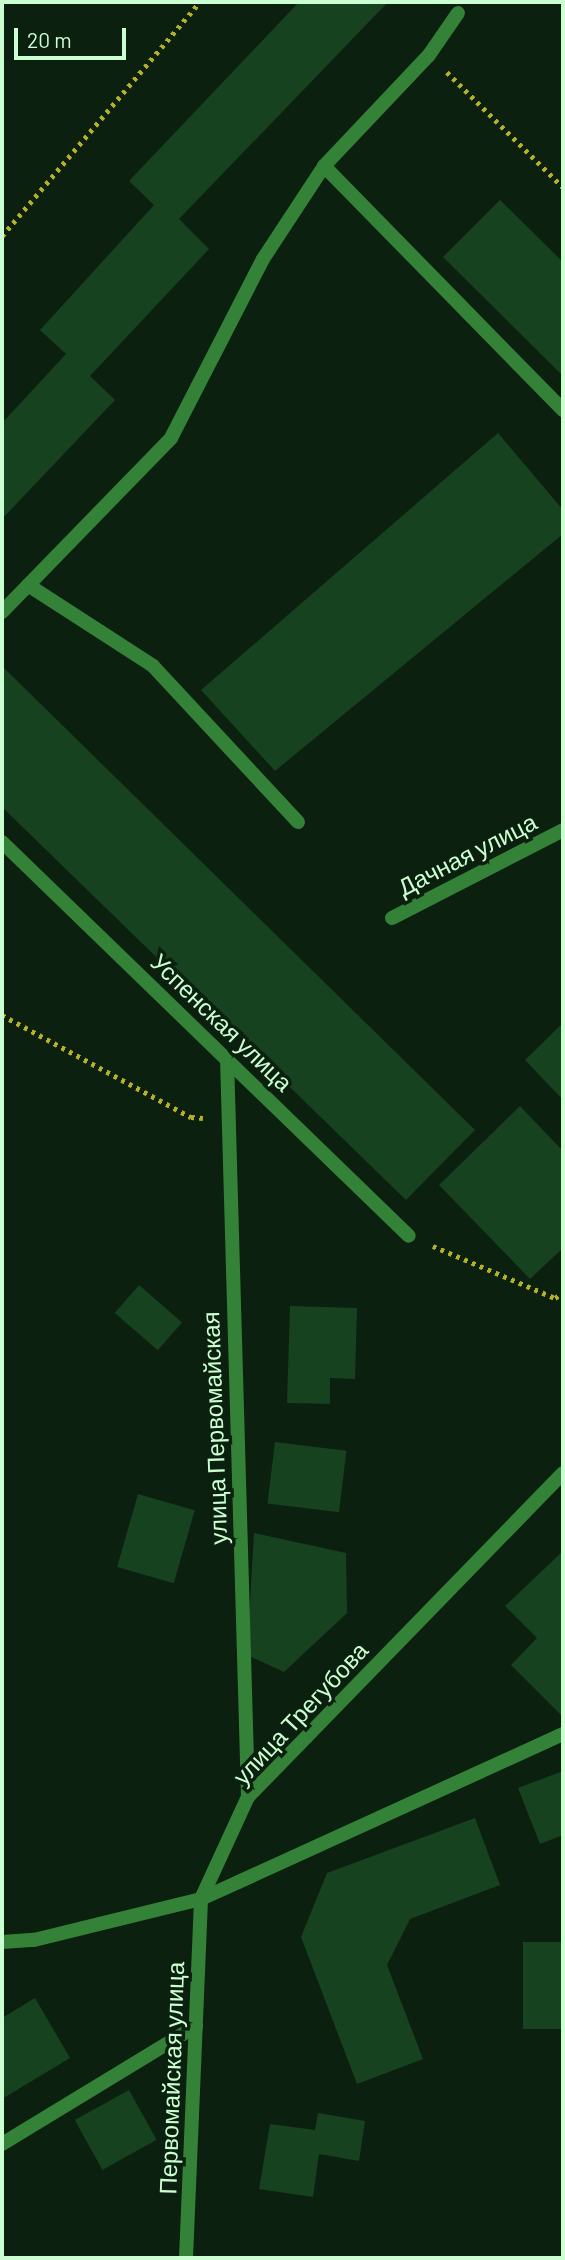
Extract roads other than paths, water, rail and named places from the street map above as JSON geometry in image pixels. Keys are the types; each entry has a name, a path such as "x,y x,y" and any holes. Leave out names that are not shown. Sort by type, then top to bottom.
{"street":[{"path":"2,612 171,438 263,259 324,166 429,55 458,13"},
{"path":"324,166 563,410"},
{"path":"27,585 153,666 298,822"},
{"name":"Дачная улица","path":"393,918 563,830"},
{"name":"Успенская улица","path":"2,842 409,1236"},
{"name":"улица Первомайская","path":"227,1058 248,1797"},
{"name":"улица Трегубова","path":"201,1899 248,1797 563,1473"},
{"path":"2,1942 34,1940 201,1899 563,1734"},
{"name":"Первомайская улица","path":"186,2258 201,1899"},
{"path":"2,2144 196,2026"}]}
